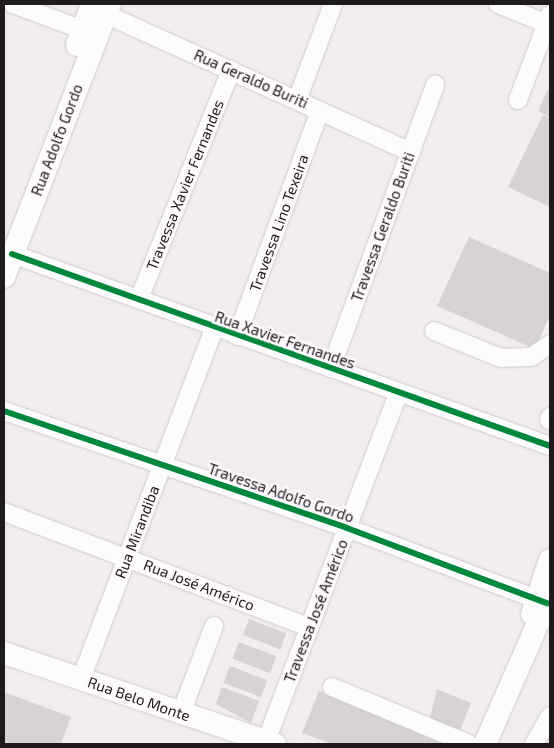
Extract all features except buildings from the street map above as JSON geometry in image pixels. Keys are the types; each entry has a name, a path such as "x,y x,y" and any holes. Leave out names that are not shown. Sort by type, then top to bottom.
{"main road":[{"name":"Rua Adolfo Gordo","path":"4,234 100,7"},
{"name":"Rua Adolfo Gordo","path":"4,277 90,32"},
{"path":"485,744 544,600 550,560"},
{"name":"Rua Belo Monte","path":"4,653 269,743"}],"street":[{"path":"13,4 90,32"},
{"path":"297,100 333,4"},
{"path":"498,4 549,21 518,100"},
{"name":"Rua Geraldo Buriti","path":"100,7 231,70 411,152"},
{"name":"Travessa Xavier Fernandes","path":"139,299 231,70"},
{"name":"Travessa Geraldo Buriti","path":"330,368 435,85"},
{"name":"Travessa Lino Texeira","path":"237,336 320,111"},
{"name":"Rua Xavier Fernandes","path":"12,254 398,394 550,446"},
{"name":"Rua Mirandiba","path":"81,679 214,328"},
{"path":"434,331 501,358 530,357 550,344"},
{"name":"Travessa José Américo","path":"269,743 309,627 398,394"},
{"name":"Travessa Adolfo Gordo","path":"4,411 347,528 544,600"},
{"name":"Rua José Américo","path":"4,512 309,627"},
{"path":"181,713 214,626"},
{"path":"332,687 469,744"},
{"path":"534,744 550,716"}],"cycle path":[{"path":"12,254 550,446"},
{"path":"4,411 347,528 547,603"}]}
